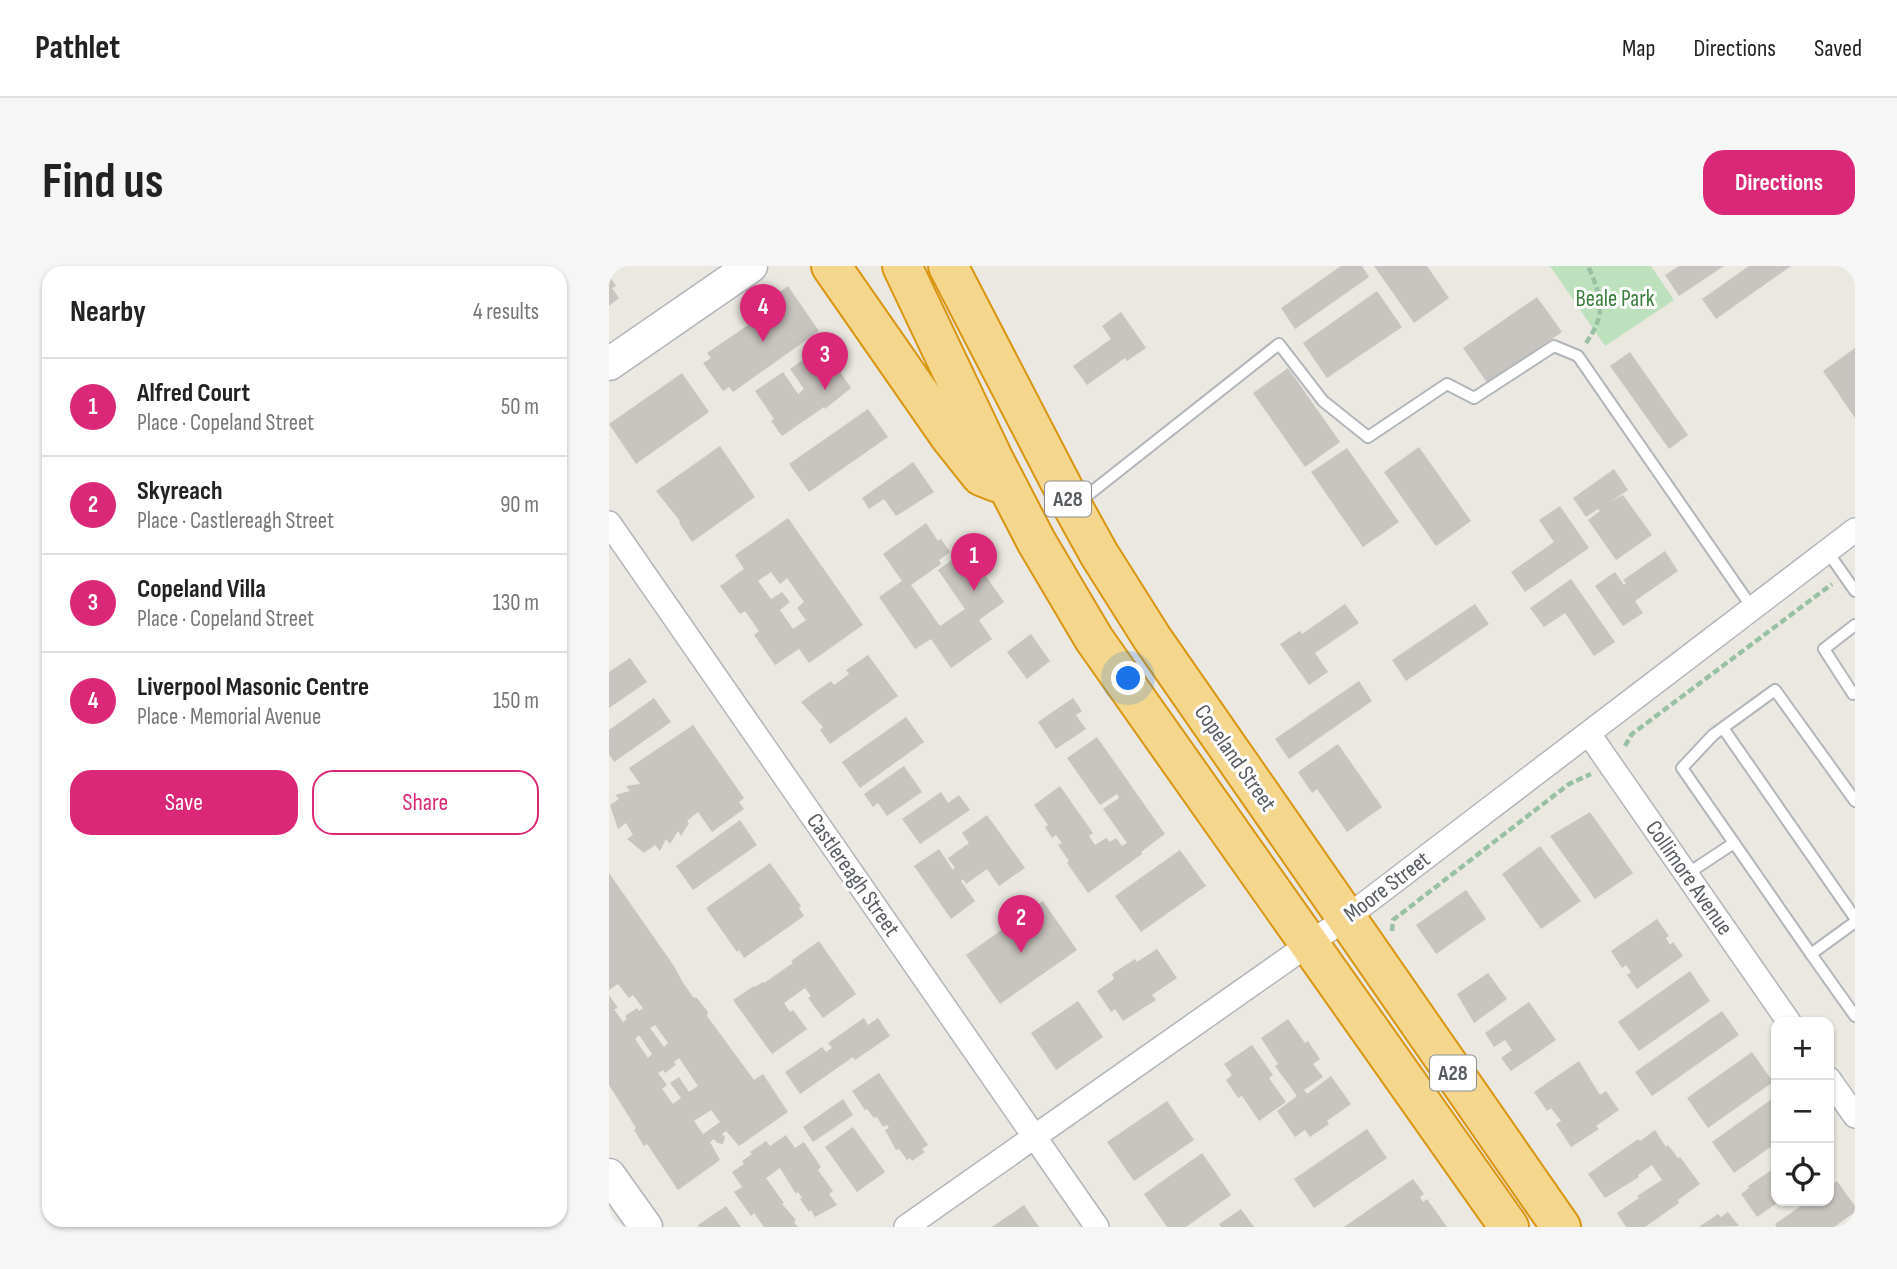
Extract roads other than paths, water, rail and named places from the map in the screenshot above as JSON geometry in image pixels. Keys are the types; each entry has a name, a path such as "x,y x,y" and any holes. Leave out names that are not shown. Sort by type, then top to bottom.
{"highway":[{"path":"831,266 950,438 981,476 995,482 1005,481"},
{"name":"Copeland Street","path":"902,266 1005,481 1036,541 1094,639 1509,1227"},
{"name":"Copeland Street","path":"948,266 1073,507 1152,638 1560,1227"}],"street":[{"path":"609,364 751,266"},
{"name":"Castlereagh Street","path":"609,523 1097,1227"},
{"name":"Moore Street","path":"906,1227 1346,918 1855,530"},
{"name":"Collimore Avenue","path":"1589,734 1786,1017"},
{"path":"1830,1080 1855,1116"},
{"path":"609,1175 646,1227"}],"lane":[{"path":"1073,507 1279,344 1324,401 1368,437 1447,384 1474,398 1554,346 1578,356 1752,609"},
{"path":"1827,551 1855,591"},
{"path":"1855,625 1824,649 1853,694 1855,692"},
{"path":"1855,801 1776,690 1723,728 1682,768 1855,1016"},
{"path":"1723,728 1855,920 1811,954"},
{"path":"1686,874 1734,843"}],"place":[{"name":"Liverpool Masonic Centre","path":"763,342"},
{"name":"Copeland Villa","path":"825,390"},
{"name":"Alfred Court","path":"974,591"},
{"name":"Skyreach","path":"1021,953"}],"park label":[{"name":"Beale Park","path":"1615,299"}]}
